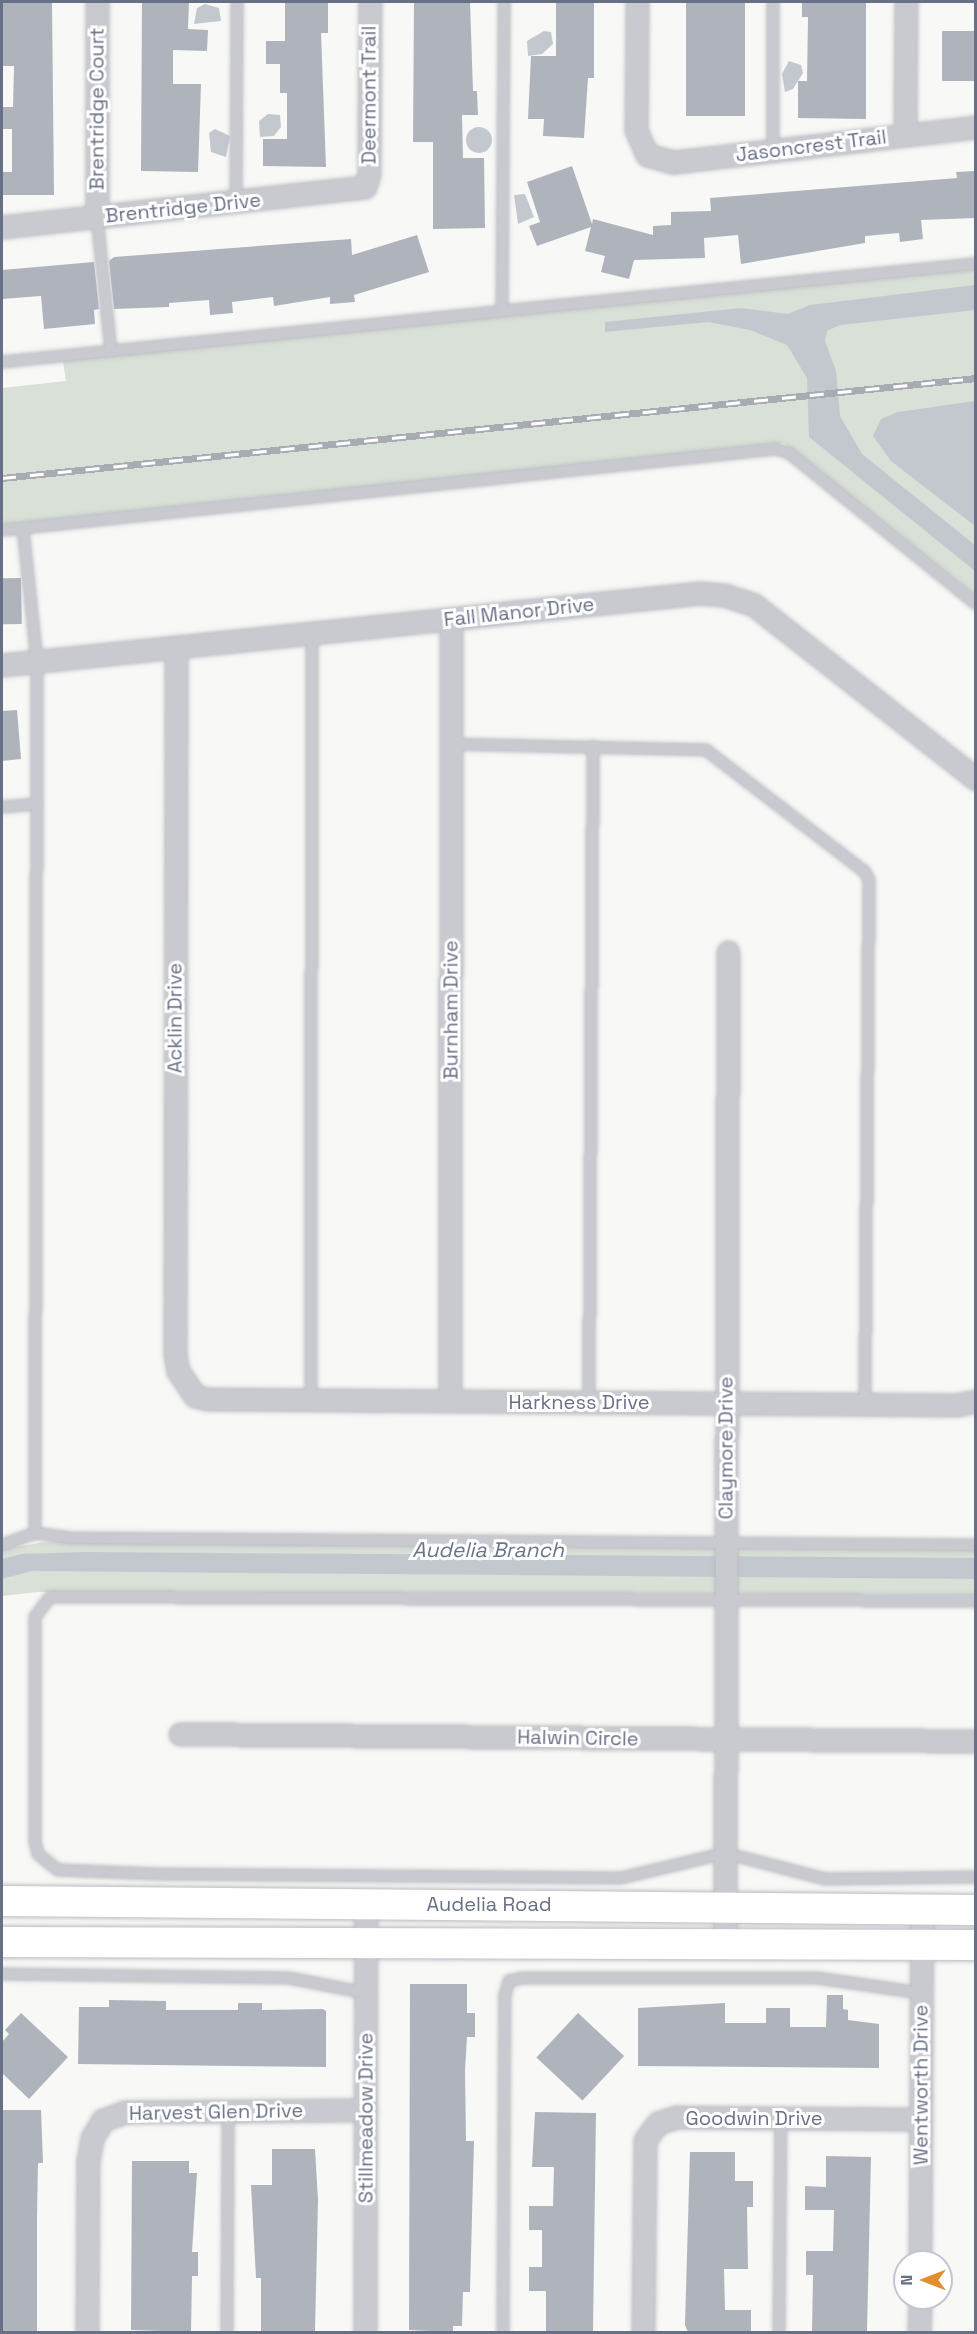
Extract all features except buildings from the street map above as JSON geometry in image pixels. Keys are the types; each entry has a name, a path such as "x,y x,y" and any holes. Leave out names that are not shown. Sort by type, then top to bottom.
{"main road":[{"name":"Audelia Road","path":"2,1901 975,1910"},
{"name":"Audelia Road","path":"2,1942 975,1945"}],"street":[{"name":"Brentridge Court","path":"97,2 97,217"},
{"name":"Deermont Trail","path":"365,187 369,174 370,2"},
{"name":"Jasoncrest Trail","path":"637,2 636,130 647,155 674,162 975,127"},
{"path":"905,134 906,2"},
{"name":"Brentridge Drive","path":"2,227 365,187"},
{"name":"Fall Manor Drive","path":"2,665 700,593 724,595 754,605 975,779"},
{"name":"Burnham Drive","path":"450,1400 451,619"},
{"name":"Acklin Drive","path":"176,648 175,1354 186,1386"},
{"name":"Claymore Drive","path":"726,1945 728,952"},
{"name":"Harkness Drive","path":"186,1386 195,1396 207,1400 957,1405 975,1401"},
{"name":"Halwin Circle","path":"180,1734 975,1741"},
{"name":"Stillmeadow Drive","path":"365,2332 366,1903"},
{"name":"Wentworth Drive","path":"920,2250 922,1909"},
{"name":"Harvest Glen Drive","path":"87,2332 88,2161 92,2138 103,2120 125,2112 366,2110"},
{"name":"Goodwin Drive","path":"643,2332 645,2140 658,2123 677,2117 921,2119"},
{"path":"919,2332 920,2310"}],"lane":[{"path":"236,203 237,2"},
{"path":"502,311 504,2"},
{"path":"772,152 773,2"},
{"path":"97,217 111,351"},
{"path":"2,362 975,264"},
{"path":"2,530 776,449 789,453 975,604"},
{"path":"23,528 37,662 35,1533"},
{"path":"311,1399 312,634"},
{"path":"451,744 706,750 865,872 869,880 866,1403"},
{"path":"589,1402 592,746"},
{"path":"2,807 37,804"},
{"path":"2,1545 35,1533 71,1538 726,1547 975,1545"},
{"path":"975,1600 726,1590 50,1597 35,1617 35,1841 38,1854 58,1870 158,1874 621,1878 725,1853 825,1879 975,1877"},
{"path":"2,1974 289,1978 366,1993"},
{"path":"503,2332 505,1995 509,1981 522,1978 817,1978 921,1993"},
{"path":"227,2332 228,2111"},
{"path":"779,2332 781,2118"}],"shaded area":[{"path":"205,4 219,8 221,21 194,24 197,8"},
{"path":"544,31 551,32 553,44 542,54 528,56 527,41"},
{"path":"789,61 801,65 803,73 793,89 785,92 782,74"},
{"path":"268,114 280,115 281,127 274,136 260,137 259,121"},
{"path":"479,127 488,131 492,140 488,149 479,153 470,149 466,140 470,131"},
{"path":"215,129 230,136 226,157 211,152 209,133"},
{"path":"525,194 534,217 518,224 514,195"},
{"path":"975,264 975,596 784,443 2,525 2,388 66,381 62,355"},
{"path":"975,285 975,310 840,325 827,331 825,341 836,371 840,416 862,454 975,545 975,571 809,437 807,378 787,345 750,330 708,322 605,332 605,322 741,308 788,314 810,305"},
{"path":"976,401 975,526 891,461 873,436 881,419 898,412"},
{"path":"45,1542 975,1543 975,1595 38,1592 2,1596 2,1549"},
{"path":"86,1552 976,1558 975,1579 32,1571 2,1579 2,1559 21,1554"}],"railway":[{"path":"2,478 976,378"}],"water label":[{"name":"Audelia Branch","path":"488,1550"}]}
